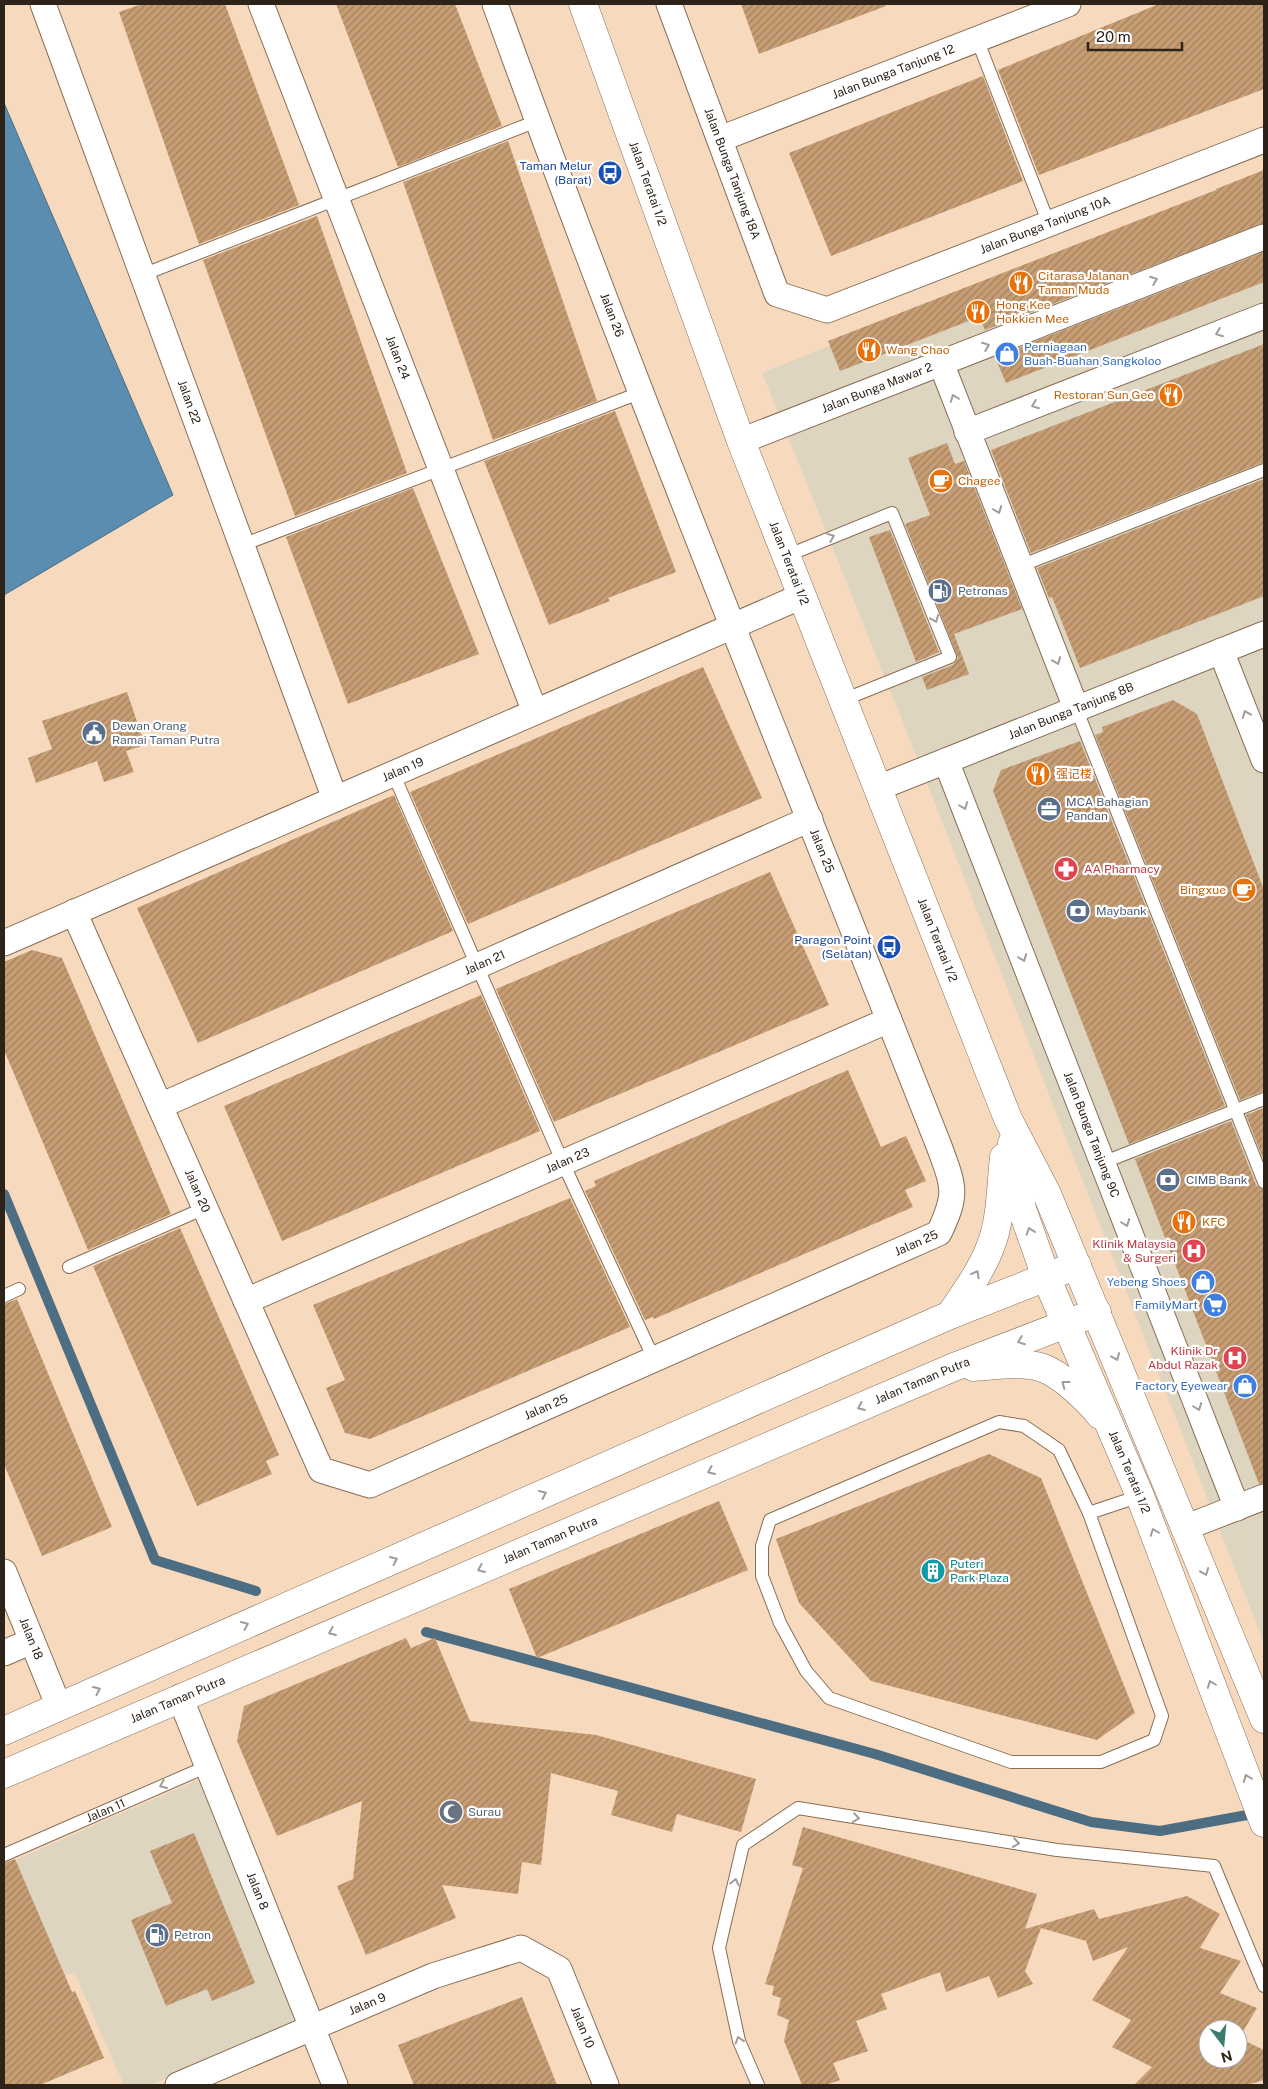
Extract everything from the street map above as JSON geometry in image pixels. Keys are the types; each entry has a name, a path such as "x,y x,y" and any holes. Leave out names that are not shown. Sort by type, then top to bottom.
{"street":[{"name":"Jalan 22","path":"43,4 335,799"},
{"name":"Jalan 24","path":"261,4 535,712"},
{"name":"Jalan 26","path":"495,4 537,121 733,625"},
{"name":"Jalan Teratai 1/2","path":"583,4 741,441 1008,1119 1047,1194 1187,1527 1264,1720"},
{"name":"Jalan Bunga Tanjung 18A","path":"670,4 777,294 828,310"},
{"name":"Jalan Bunga Tanjung 12","path":"720,139 1068,4"},
{"name":"Jalan Bunga Tanjung 10A","path":"828,310 1264,140"},
{"name":"Jalan Bunga Mawar 2","path":"741,441 1264,237"},
{"path":"967,432 1264,317"},
{"path":"941,364 1076,708"},
{"name":"Jalan 19","path":"4,943 802,596"},
{"name":"Jalan 25","path":"321,1470 370,1485 939,1233 950,1209 953,1183 733,625"},
{"name":"Jalan Bunga Tanjung 8B","path":"878,788 1264,634"},
{"path":"1221,651 1264,760"},
{"name":"Jalan Bunga Tanjung 9C","path":"946,761 1237,1508"},
{"name":"Jalan 21","path":"160,1106 810,819"},
{"name":"Jalan 20","path":"74,912 321,1470"},
{"name":"Jalan 23","path":"246,1301 889,1020"},
{"name":"Jalan Teratai 1/2","path":"1008,1119 1022,1208 1046,1278 1140,1496 1264,1823"},
{"path":"950,1315 974,1280 992,1244 1000,1202 1008,1119"},
{"path":"4,1731 950,1315 1077,1265"},
{"name":"Jalan Taman Putra","path":"4,1774 954,1367 1097,1312"},
{"path":"954,1367 1019,1365 1043,1368 1089,1402 1112,1430"},
{"path":"1187,1527 1264,1497"},
{"name":"Jalan 18","path":"4,1572 59,1707"},
{"path":"4,1653 32,1641"},
{"name":"Jalan 8","path":"180,1697 335,2085"},
{"path":"1228,1729 1264,1720"},
{"name":"Jalan 9","path":"178,2085 433,1976 521,1948 559,1969"},
{"name":"Jalan 10","path":"559,1969 606,2085"}],"lane":[{"path":"977,39 1049,224"},
{"path":"142,275 537,121"},
{"path":"242,546 642,392"},
{"path":"1020,566 1264,470"},
{"path":"786,556 892,513 950,657 843,700"},
{"path":"1076,708 1264,1182"},
{"path":"393,774 563,1162 654,1359"},
{"path":"1102,1163 1264,1099"},
{"path":"69,1268 205,1208"},
{"path":"4,1296 19,1289"},
{"path":"999,1422 1024,1426 1059,1450 1089,1513 1162,1716 1154,1740 1102,1762 1010,1762 829,1698 806,1671 780,1623 762,1576 762,1546 770,1520 999,1422"},
{"path":"1089,1513 1140,1496"},
{"name":"Jalan 11","path":"4,1855 208,1766"},
{"path":"758,2085 739,2041 719,1948 743,1845 798,1808 1057,1850 1214,1866 1264,1986"}],"shaded area":[{"path":"1264,172 1264,1643 901,717 762,373"},
{"path":"200,1779 296,2022 151,2085 124,2085 74,1972 4,2003 4,1865"}],"water":[{"path":"4,103 173,495 4,595"}],"building":[{"path":"142,4 225,4 299,205 199,244 119,12"},
{"path":"336,4 455,4 502,126 398,167"},
{"path":"741,4 885,4 886,6 759,54"},
{"path":"1159,4 1264,4 1264,89 1039,175 998,70"},
{"path":"983,76 1023,181 831,256 789,153"},
{"path":"508,141 597,401 493,440 403,182"},
{"path":"1264,170 1264,223 985,330 979,317 840,371 828,341"},
{"path":"317,216 407,473 295,516 203,260"},
{"path":"1264,252 1264,282 1006,383 995,357"},
{"path":"1264,344 1264,462 1031,553 991,450"},
{"path":"615,411 676,572 608,598 610,601 549,625 484,461"},
{"path":"947,443 955,464 964,461 1022,609 954,634 969,674 927,690 922,677 953,665 958,658 905,524 930,515 908,458"},
{"path":"1264,479 1264,596 1080,668 1052,597 1049,598 1037,568"},
{"path":"413,488 479,654 348,704 286,537"},
{"path":"890,530 939,652 916,662 869,537"},
{"path":"703,667 762,798 468,924 410,792"},
{"name":"Dewan Orang Ramai Taman Putra","path":"127,692 145,745 126,751 134,772 104,782 97,761 36,783 28,758 52,749 42,721"},
{"path":"1173,700 1197,714 1264,890 1264,1091 1240,1100 1095,735 1103,732 1102,727"},
{"path":"1080,741 1225,1106 1129,1144 993,791 1001,770"},
{"path":"394,795 453,931 198,1043 137,908"},
{"path":"770,872 829,1005 554,1122 496,989"},
{"path":"32,950 62,958 171,1214 88,1250 4,1050 4,962"},
{"path":"481,995 540,1131 282,1241 224,1106"},
{"path":"848,1070 881,1147 906,1136 926,1181 905,1190 913,1207 654,1319 653,1317 645,1320 585,1191 596,1186 594,1181"},
{"path":"1264,1108 1264,1161 1246,1115"},
{"path":"1231,1121 1256,1185 1264,1190 1264,1483 1259,1484 1135,1159"},
{"path":"570,1198 630,1327 370,1439 345,1433 326,1388 345,1380 313,1305"},
{"path":"180,1228 279,1455 266,1461 272,1474 197,1506 93,1266"},
{"path":"17,1299 112,1527 42,1556 4,1464 4,1304"},
{"name":"Puteri Park Plaza","path":"989,1454 1041,1478 1135,1713 1097,1740 871,1681 799,1603 776,1539"},
{"path":"719,1501 748,1570 537,1658 509,1589"},
{"path":"406,1638 411,1648 435,1638 470,1721 596,1735 756,1779 741,1832 677,1814 672,1832 611,1815 618,1791 551,1773 541,1865 522,1862 518,1894 442,1885 456,1918 366,1955 337,1886 353,1879 362,1801 277,1836 237,1741 244,1706"},
{"path":"803,1827 1037,1894 1025,1929 1094,1909 1099,1919 1187,1896 1220,1914 1200,1948 1241,1961 1220,1993 1257,2008 1248,2023 1248,2019 1198,2019 1198,2069 1248,2069 1248,2042 1264,2050 1264,2080 1247,2085 1134,2085 1152,2067 1112,2047 1131,2020 1092,2000 1128,1947 1093,1961 1086,1941 1041,1928 1025,1971 1033,1984 998,1998 989,1976 946,1992 940,1972 881,1994 887,2009 856,2021 868,2051 833,2063 840,2080 826,2085 802,2085 784,2041 789,2020 777,2015 781,1998 772,1995 774,1986 765,1984 803,1868 792,1865"},
{"path":"194,1833 255,1983 212,2001 207,1989 166,2006 131,1920 172,1903 150,1851"},
{"path":"15,1859 72,1992 75,1991 104,2058 40,2085 4,2085 4,1863"},
{"path":"522,1997 557,2085 414,2085 398,2045"}],"waterway":[{"path":"4,1194 155,1560 256,1591"},
{"path":"426,1632 875,1754 1091,1822 1160,1831 1258,1813"}],"place":[{"name":"Taman Melur (Barat)","path":"610,173"},
{"name":"Citarasa Jalanan Taman Muda","path":"1021,283"},
{"name":"Hong Kee Hokkien Mee","path":"978,312"},
{"name":"Wang Chao","path":"869,350"},
{"name":"Perniagaan Buah-Buahan Sangkoloo","path":"1007,354"},
{"name":"Restoran Sun Gee","path":"1171,395"},
{"name":"Chagee","path":"941,481"},
{"name":"Petronas","path":"940,591"},
{"name":"Dewan Orang Ramai Taman Putra","path":"94,733"},
{"name":"强记楼","path":"1038,774"},
{"name":"MCA Bahagian Pandan","path":"1049,809"},
{"name":"AA Pharmacy","path":"1066,869"},
{"name":"Bingxue","path":"1244,890"},
{"name":"Maybank","path":"1078,911"},
{"name":"Paragon Point (Selatan)","path":"889,947"},
{"name":"CIMB Bank","path":"1168,1180"},
{"name":"KFC","path":"1184,1222"},
{"name":"Klinik Malaysia & Surgeri","path":"1194,1251"},
{"name":"Yebeng Shoes","path":"1203,1282"},
{"name":"FamilyMart","path":"1215,1305"},
{"name":"Klinik Dr Abdul Razak","path":"1235,1358"},
{"name":"Factory Eyewear","path":"1245,1386"},
{"name":"Puteri Park Plaza","path":"933,1571"},
{"name":"Surau","path":"451,1812"},
{"name":"Petron","path":"157,1935"}]}
